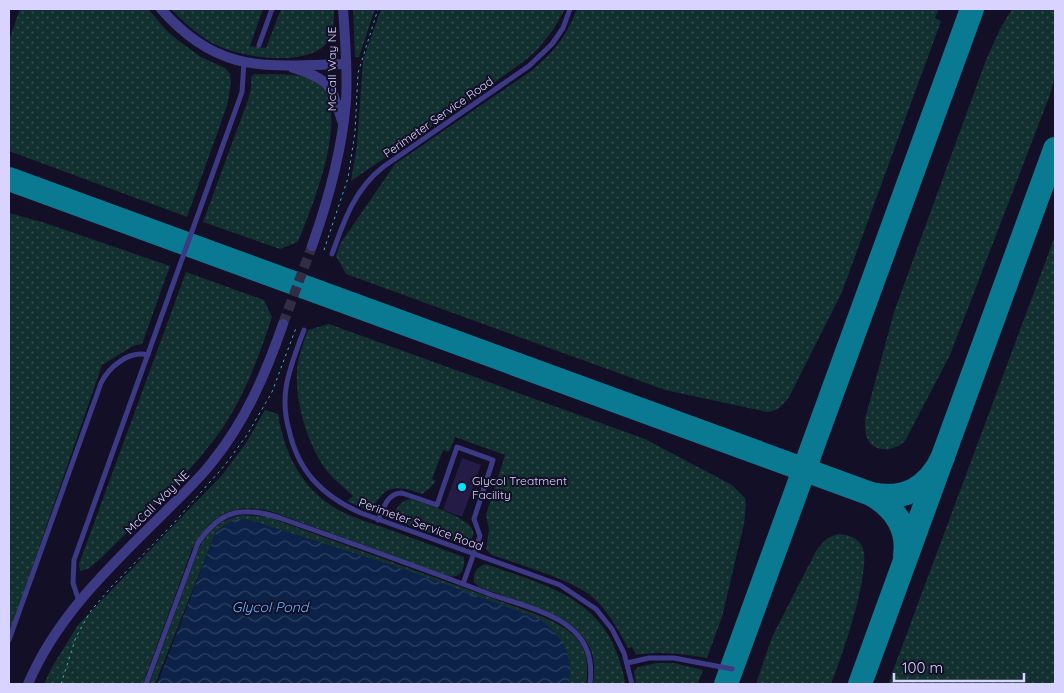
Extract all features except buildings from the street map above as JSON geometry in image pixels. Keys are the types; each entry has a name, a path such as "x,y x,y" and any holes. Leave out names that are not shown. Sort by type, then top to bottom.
{"street":[{"path":"161,9 178,27 200,45 222,57 244,62 283,65 346,64"},
{"name":"McCall Way NE","path":"312,246 339,158 346,100 343,9"},
{"path":"283,65 310,73 326,82 335,99 343,125"},
{"name":"McCall Way NE","path":"28,684 52,639 79,601 191,486 213,462 232,436 246,414 259,386 283,324"}],"lane":[{"path":"259,45 272,9"},
{"name":"Perimeter Service Road","path":"332,254 349,210 367,182 383,167 533,63 558,36 570,9"},
{"path":"79,601 73,583 74,560 242,92 244,62"},
{"name":"Perimeter Service Road","path":"304,330 285,390 286,418 292,443 304,468 322,489 342,505 378,520 560,585 596,608 612,629 627,662 632,684"},
{"path":"9,640 10,630 104,376 112,367 130,356 136,354 148,355"},
{"path":"378,520 389,499 397,493 437,505 457,447 493,460 474,519 480,536 463,584"},
{"path":"146,684 198,543 207,530 218,520 247,510 264,512 554,618 569,627 582,639 590,655 590,684"},
{"path":"627,662 649,658 674,658 732,669"}],"green space":[{"path":"20,9 148,9 168,32 179,41 201,57 225,68 230,74 231,83 227,106 187,217 9,151 9,40"},
{"path":"171,9 263,9 250,46 266,48 281,9 334,10 334,14 331,34 324,46 314,52 300,56 269,58 252,56 212,43 190,28"},
{"path":"353,9 375,9 359,57 355,57"},
{"path":"381,9 565,9 553,30 527,59 351,181 357,145 363,60"},
{"path":"577,9 939,9 935,18 941,21 842,292 789,397 777,409 767,412 665,390 346,274 336,256 340,244 395,164 531,71 558,43"},
{"path":"1012,9 1055,9 1055,74 1051,92 950,355 905,441 889,449 878,448 869,441 866,433 865,419 894,312 986,60 1000,29"},
{"path":"254,74 291,75 311,79 324,90 331,108 331,131 327,156 312,205 298,242 280,249 203,222 248,100 251,89 251,77"},
{"path":"9,213 42,222 170,266 142,344 133,346 102,365 9,635"},
{"path":"1055,236 1055,684 888,684"},
{"path":"186,272 264,300 272,317 262,346 238,403 208,447 163,497 99,560 88,569 80,571 79,564"},
{"path":"329,324 645,439 732,485 745,498 744,524 722,617 707,658 654,653 636,655 632,647 628,648 607,613 590,595 555,577 490,554 486,549 489,529 486,515 505,455 455,437 449,452 443,450 432,479 436,481 422,494 395,488 385,492 367,510 347,501 353,496 331,475 314,450 304,424 298,396 298,366 308,330"},
{"path":"265,410 278,414 285,442 297,469 314,491 325,501 356,518 464,557 464,565 461,572 456,576 448,576 270,511 244,509 233,511 215,520 199,537 192,549 143,684 44,684 52,667 78,625 223,474 246,443"},
{"path":"411,499 456,516 467,523 473,530 472,537 463,545 391,519 401,504"},
{"path":"243,515 268,517 541,616 563,627 579,641 586,659 586,684 568,684 409,571 249,520 239,520 231,522 216,532 155,684 149,684 199,548 212,530 222,522"},
{"path":"839,534 858,540 862,546 864,557 860,593 842,655 831,684 756,684 772,637 815,553 825,540"},
{"path":"485,564 524,577 562,593 594,616 606,632 616,651 622,667 625,684 593,684 594,667 592,654 587,642 569,624 544,611 479,587 474,582 474,576 477,569"},
{"path":"656,663 674,663 703,670 698,684 636,684 634,671 638,667"}],"water":[{"name":"Glycol Pond","path":"249,520 409,571 537,618 553,630 564,646 570,665 568,684 157,684 216,532 231,521"}],"taxiway":[{"path":"726,684 972,9"},
{"path":"860,684 1055,149"},
{"path":"9,179 871,494 894,496 914,490 930,477 943,457"},
{"path":"871,494 887,505 898,519 905,536 905,555"}],"tunnel":[{"path":"283,324 312,246"}],"place":[{"name":"Glycol Treatment Facility","path":"462,487"}]}
